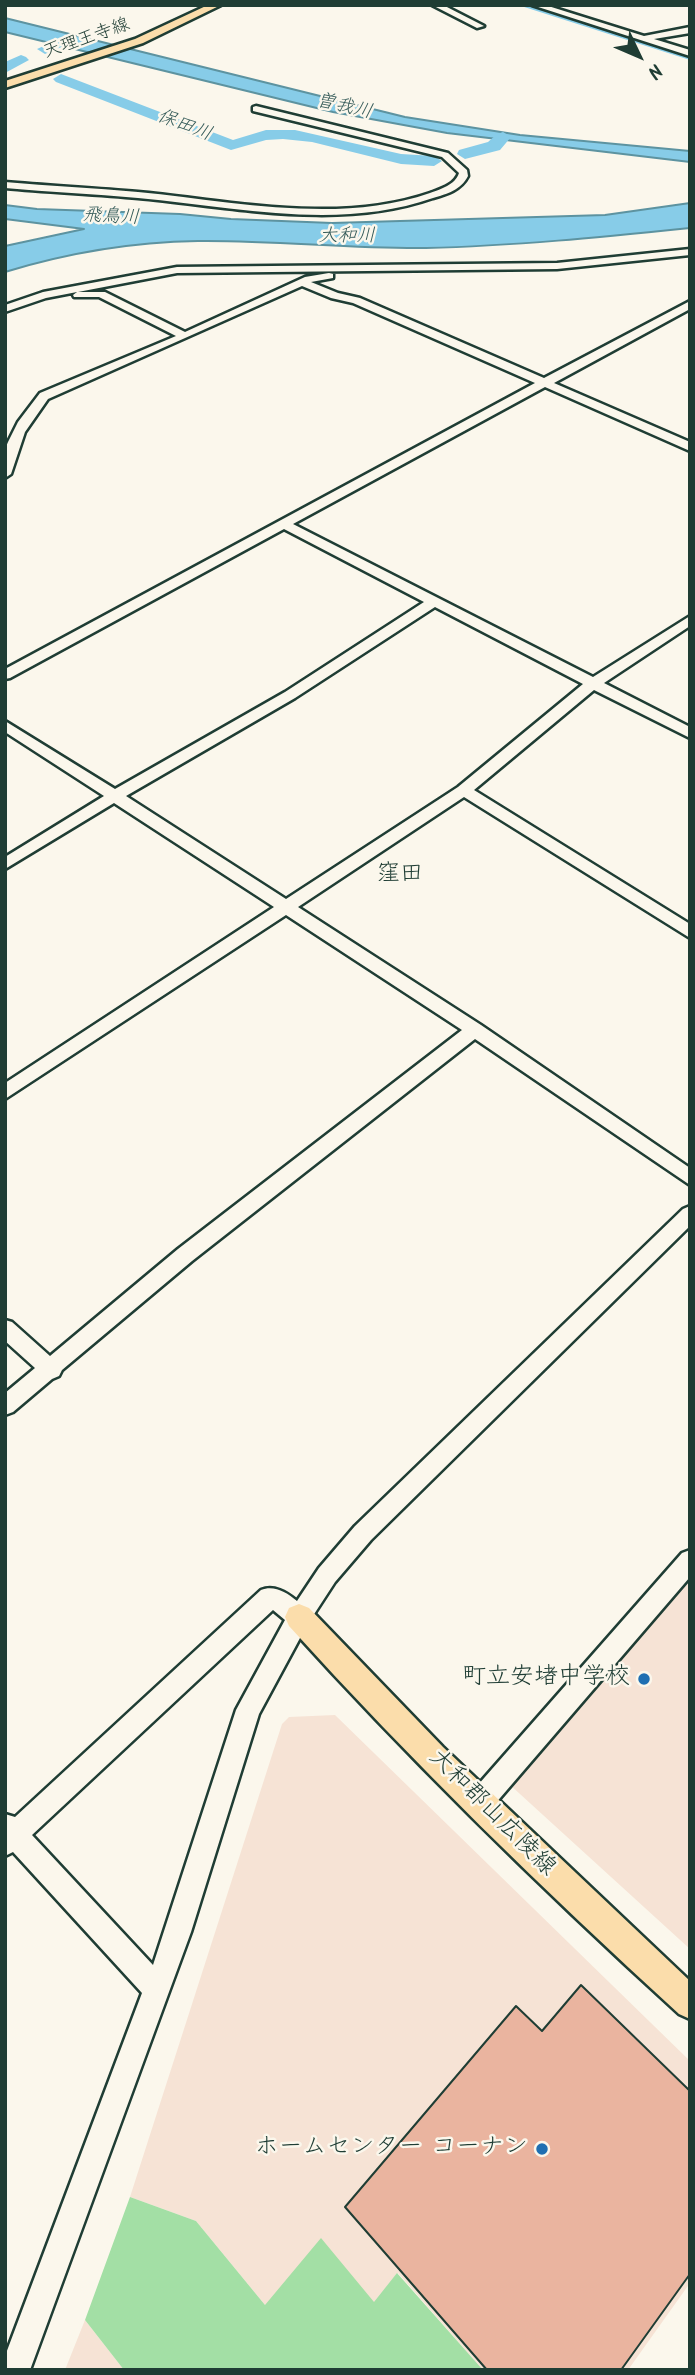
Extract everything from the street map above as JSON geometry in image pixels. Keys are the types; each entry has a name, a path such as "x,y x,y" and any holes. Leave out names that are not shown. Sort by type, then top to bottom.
{"main road":[{"name":"天理王寺線","path":"5,85 139,41 216,5"},
{"name":"大和郡山広陵線","path":"299,1618 350,1674 479,1803 611,1932 690,2003"}],"street":[{"path":"436,5 480,26"},
{"path":"536,5 690,53"},
{"path":"642,38 690,30"},
{"path":"5,185 275,208 364,210 416,202 458,184 463,178 464,172 444,155 256,109"},
{"path":"185,336 102,294 5,309 43,295 177,270 557,266 690,252"},
{"path":"5,474 9,451 33,408 44,397 309,279 406,269"},
{"path":"303,283 335,296 356,300 690,447"},
{"path":"5,675 690,304"},
{"path":"283,524 690,733"},
{"path":"5,864 103,803 290,695 434,602"},
{"path":"5,1092 464,790 592,684 690,620"},
{"path":"5,724 475,1030 690,1178"},
{"path":"464,790 690,932"},
{"path":"5,1406 185,1255 475,1030"},
{"path":"15,2370 178,1932 248,1710 299,1618 327,1575 399,1495 690,1214"},
{"path":"5,1328 51,1370"},
{"path":"479,1803 690,1560"},
{"path":"157,1989 8,1835 269,1598 279,1601 299,1618"}],"shaded area":[{"name":"町立安堵中学校","path":"690,1574 690,1949 509,1784"},
{"path":"335,1715 690,2061 690,2283 628,2370 483,2370 398,2273 374,2303 265,2305 196,2221 130,2197 282,1724 289,1717"},
{"path":"85,2320 124,2370 65,2370"}],"green space":[{"path":"130,2197 196,2221 265,2305 321,2238 374,2302 397,2273 483,2370 124,2370 85,2320"}],"water":[{"name":"曽我川","path":"5,18 405,117 520,135 690,151 690,162 447,133 333,112 5,32"},
{"path":"690,203 690,228 525,243 426,248 227,241 174,242 100,250 5,272 5,246 84,229 5,219 5,205 37,209 332,223 605,215"}],"building":[{"name":"ホームセンター コーナン","path":"581,1985 690,2091 690,2274 621,2370 487,2370 345,2207 516,2006 542,2031"}],"waterway":[{"path":"525,5 690,56"},
{"name":"保田川","path":"45,49 64,41"},
{"name":"保田川","path":"5,68 21,60"},
{"name":"保田川","path":"61,79 231,145 279,134 312,137 383,156 434,161"},
{"name":"保田川","path":"465,154 494,146 503,137"}],"place":[{"name":"町立安堵中学校","path":"644,1679"},
{"name":"ホームセンター コーナン","path":"542,2149"}],"district":[{"name":"窪田","path":"400,876"}],"water label":[{"name":"飛鳥川","path":"111,218"},
{"name":"大和川","path":"347,238"}]}
